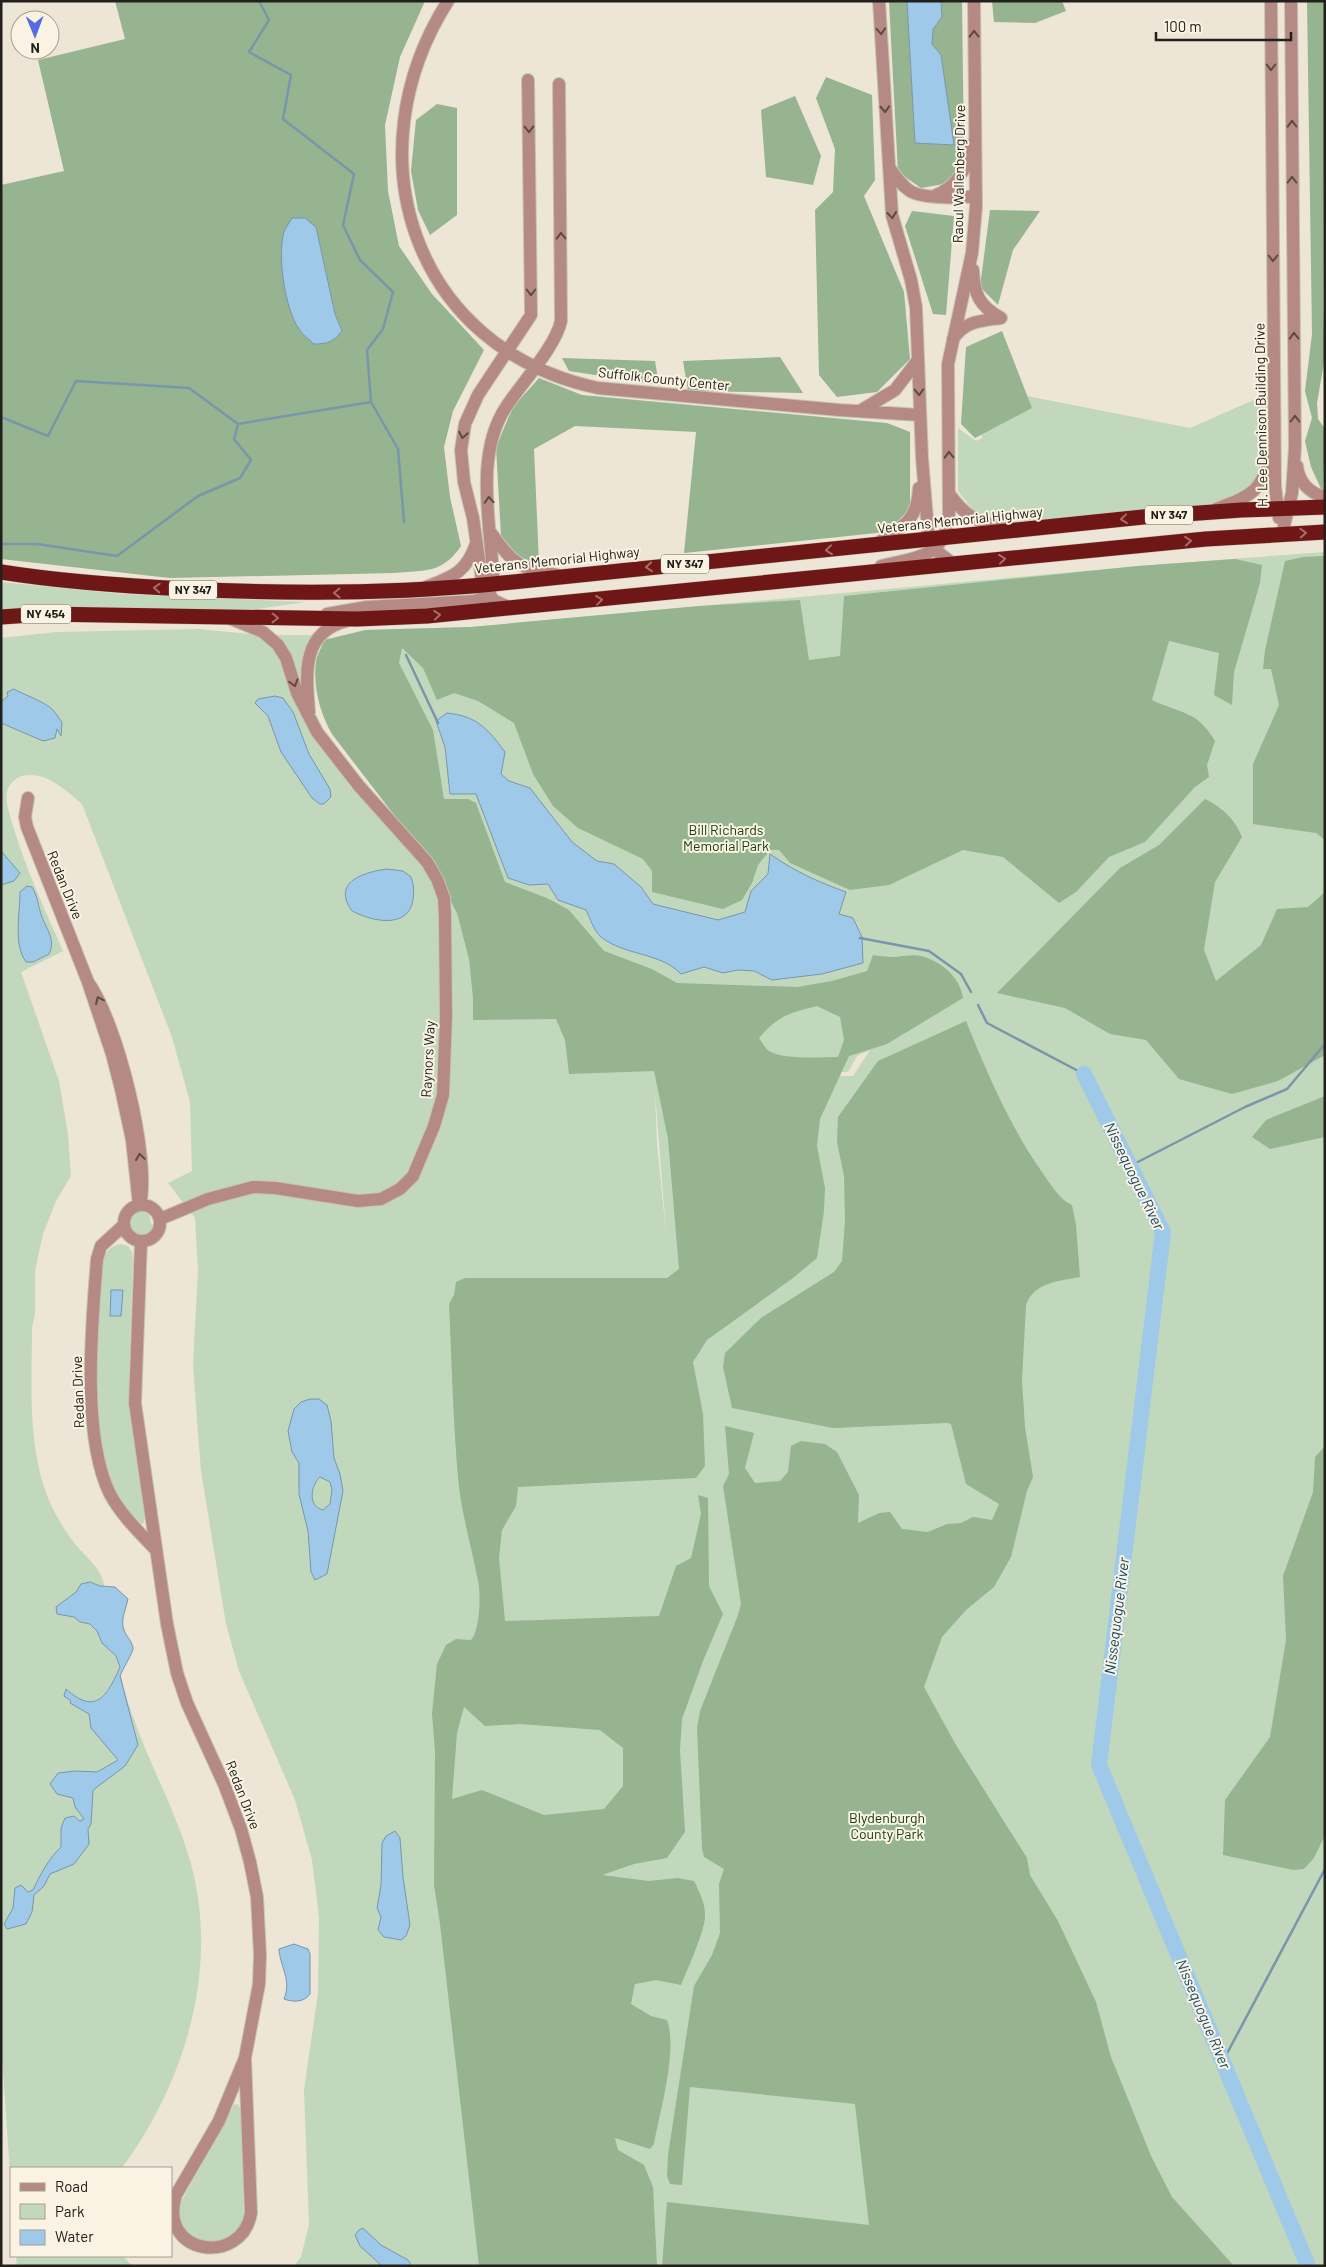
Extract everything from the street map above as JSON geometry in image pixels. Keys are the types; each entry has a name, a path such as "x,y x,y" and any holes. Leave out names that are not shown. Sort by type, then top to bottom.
{"highway":[{"name":"Veterans Memorial Highway","path":"1,572 94,584 225,591 307,593 488,587 564,576 877,544 937,542 1022,530 1210,512 1325,507"},
{"name":"NY 347","path":"1,626 92,616 357,619 427,616 514,609 1206,539 1325,532"},
{"name":"NY 454","path":"1,617 45,614 92,616"}],"street":[{"name":"Suffolk County Center","path":"448,1 423,47 406,105 403,161 407,204 420,245 443,287 472,322 506,352 534,367 572,382 612,390 920,416"},
{"path":"879,1 894,224 915,299 922,458 937,542 942,556 954,564"},
{"name":"Raoul Wallenberg Drive","path":"937,542 950,514 947,392 951,342 972,253 976,196 974,1"},
{"name":"H. Lee Dennison Building Drive","path":"1271,1 1275,446 1284,508 1282,534"},
{"name":"H. Lee Dennison Building Drive","path":"1284,508 1292,493 1295,447 1291,1"},
{"path":"934,196 955,183 966,165 969,148 968,106 975,68"},
{"path":"514,609 496,603 488,587 476,544 464,482 461,450 465,424 478,395 531,315 528,80"},
{"path":"305,618 367,607 475,600 488,587 491,533 487,472 491,440 505,408 556,337 562,321 559,84"},
{"path":"1272,97 1292,97"},
{"path":"889,167 899,181 911,192 934,196 976,196"},
{"path":"951,342 966,325 977,321 1000,318 989,311 977,298 973,282 972,253"},
{"path":"860,412 895,390 918,360"},
{"path":"1210,512 1244,498 1256,489 1265,476 1275,446"},
{"path":"1295,447 1298,472 1301,480 1310,491 1325,497"},
{"path":"877,544 905,526 913,516 918,497 922,458"},
{"path":"950,495 963,511 977,521 1022,530"},
{"path":"491,533 508,557 521,567 564,576"},
{"path":"845,575 922,556 937,542"},
{"path":"418,590 451,577 460,571 470,559 476,544"},
{"name":"Raynors Way","path":"160,1219 208,1198 253,1187 283,1189 358,1202 380,1199 400,1189 413,1176 439,1112 443,1095 445,1064 444,898 437,879 427,862 359,786 317,732 297,693 286,658 278,645 263,632 227,617"},
{"name":"Raynors Way","path":"309,717 307,669 312,650 318,638 327,629 338,623 357,619"},
{"name":"Redan Drive","path":"28,798 25,818 28,833 88,982 102,1008 133,1126 143,1180 139,1205 126,1214 124,1224 101,1246 97,1258 92,1364 94,1431 100,1467 110,1494 120,1510 156,1550"},
{"path":"124,1224 131,1238 141,1241 156,1235 159,1230 160,1219 154,1209 139,1205"},
{"name":"Redan Drive","path":"141,1241 135,1403 156,1550 177,1672 198,1730 234,1807 247,1847 254,1880 259,1921 259,1984 246,2058 251,2213 249,2225 242,2238 229,2247 206,2251 187,2242 178,2233 173,2220 172,2208 176,2195 219,2121 246,2058"}],"green space":[{"path":"115,1 425,1 400,57 385,125 388,191 399,246 432,294 484,350 453,411 444,447 450,497 461,546 447,562 424,571 394,573 170,578 1,559 1,185 64,171 38,60 60,60 60,55 125,39","holes":["316,227 335,314 342,331 301,332 287,294 283,272 284,232"]},
{"path":"889,1 907,1 915,143 954,145 941,55 932,44 933,29 942,17 941,1 962,1 964,157 950,183 921,188 898,172"},
{"path":"992,1 1062,1 1066,11 1035,23 994,22"},
{"path":"1307,1 1325,1 1323,309 1325,357 1317,403 1318,419 1325,429 1323,493 1311,467 1305,441 1312,418 1305,391 1312,334"},
{"path":"826,77 872,95 875,180 864,196 904,292 910,359 877,392 837,397 819,375 815,210 833,192 835,149 816,98"},
{"path":"795,96 821,156 813,185 766,177 761,110"},
{"path":"437,104 457,108 457,215 430,235 418,210 411,171 416,120"},
{"path":"990,210 1040,211 1013,250 998,305 980,287"},
{"path":"912,211 954,216 946,315 933,314 905,226"},
{"path":"1002,331 1032,408 975,438 961,424 966,347"},
{"path":"973,353 1027,396 1190,428 1256,399 1268,402 1266,456 1260,480 1224,504 997,524 973,510 958,491 958,428 976,441 982,438"},
{"path":"780,357 803,393 688,391 683,361"},
{"path":"562,358 655,361 659,385 569,371"},
{"path":"539,378 582,395 887,423 910,432 910,509 886,532 684,553 696,432 575,426 534,449 539,563 514,557 501,536 496,447 513,407"},
{"path":"1325,552 1325,2266 294,2266 301,2257 309,2225 304,2090 318,1993 319,1917 312,1860 295,1800 239,1671 226,1624 201,1471 193,1364 198,1270 195,1218 168,1183 192,1171 190,1102 172,1037 82,804 55,782 31,775 19,777 10,784 7,792 7,805 24,858 63,951 21,972 59,1081 68,1134 71,1176 56,1201 43,1234 35,1271 35,1313 32,1328 32,1399 35,1446 39,1469 55,1513 75,1545 96,1568 102,1578 124,1690 139,1734 181,1832 193,1872 200,1911 201,1950 198,1989 190,2028 178,2065 144,2136 123,2167 10,2167 10,2173 1,2042 1,638 56,632 199,629 262,635 278,649 296,694 349,785 443,888 431,863 332,734 318,700 315,671 324,640 364,630 471,627 1138,566","holes":["870,1050 853,1076 694,1072 848,1072 857,1056","655,1092 666,1232 657,1144"]},
{"path":"1325,556 1325,840 1316,833 1253,824 1253,764 1279,705 1271,669 1263,669 1265,650 1285,561 1303,557"},
{"name":"Bill Richards Memorial Park","path":"1235,559 1262,565 1260,583 1234,672 1232,705 1214,695 1219,653 1169,641 1152,700 1188,714 1202,723 1208,731 1215,741 1207,765 1209,777 1195,787 1145,842 1109,857 1076,892 1059,903 1003,857 963,850 889,885 850,890 790,863 779,850 770,850 758,865 752,883 742,900 723,909 652,892 652,871 643,859 578,828 553,806 533,774 514,723 478,701 454,693 437,700 423,668 402,648 399,663 433,730 444,799 468,799 476,803 505,882 547,898 569,910 604,951 652,969 677,983 797,987 832,981 867,971 873,955 893,957 917,955 936,962 948,971 958,983 963,998 887,1044 849,1056 820,1119 817,1146 825,1188 824,1211 817,1258 793,1278 707,1340 693,1362 703,1414 705,1466 696,1478 518,1487 516,1506 502,1530 499,1558 505,1621 659,1616 676,1566 691,1558 701,1514 698,1495 708,1498 709,1586 723,1614 703,1661 682,1719 680,1750 685,1832 667,1858 634,1864 602,1875 649,1881 678,1878 694,1881 705,1910 703,1930 681,1985 656,1980 635,1984 631,2004 651,2016 667,2020 670,2033 667,2081 654,2144 650,2149 615,2138 618,2150 644,2165 653,2187 657,2266 479,2266 434,1885 435,1751 432,1714 437,1664 446,1645 456,1639 471,1640 478,1620 479,1603 478,1581 459,1487 449,1304 454,1295 456,1282 465,1278 667,1278 679,1269 668,1139 654,1071 569,1074 565,1040 556,1019 473,1020 469,959 457,913 431,863 332,734 321,709 317,690 315,671 318,654 324,640 366,630 471,627 699,606 800,600 809,660 840,656 844,596 1138,566","holes":["817,1006 840,1017 844,1040 838,1057 784,1056 769,1051 759,1038 772,1025 785,1016","464,1707 485,1726 520,1724 600,1730 623,1748 623,1786 604,1809 544,1815 482,1790 452,1799 457,1733"]},
{"path":"1,582 122,594 306,602 244,611 1,614"},
{"path":"272,635 316,635 305,702"},
{"path":"1205,799 1228,815 1242,837 1215,882 1204,950 1216,981 1261,945 1277,909 1308,907 1325,892 1325,1055 1278,1081 1232,1094 1179,1079 1146,1040 1110,1034 1065,1008 997,993 1120,868 1159,845"},
{"name":"Blydenburgh County Park","path":"966,1021 991,1081 1010,1119 1053,1188 1064,1200 1072,1205 1076,1225 1080,1277 1041,1287 1030,1297 1026,1305 1022,1380 1025,1427 1033,1477 1027,1491 1011,1557 994,1587 966,1610 942,1637 924,1687 956,1745 1027,1858 1030,1875 1058,1921 1096,2002 1111,2057 1151,2156 1172,2197 1234,2266 662,2266 667,2202 869,2225 855,2104 690,2087 682,2185 670,2184 667,2176 668,2155 694,1986 712,1955 720,1933 719,1884 724,1869 704,1857 702,1849 697,1728 700,1711 741,1604 723,1486 729,1474 725,1426 754,1433 745,1468 755,1483 780,1481 788,1472 791,1446 801,1441 825,1444 837,1452 859,1495 858,1523 879,1513 890,1512 902,1529 928,1532 947,1524 961,1523 973,1517 992,1520 999,1504 966,1484 951,1424 833,1428 732,1408 723,1367 725,1353 761,1318 834,1272 842,1261 845,1221 844,1176 837,1142 838,1117 878,1061"},
{"path":"1325,1096 1325,1137 1270,1149 1252,1137 1266,1120"},
{"path":"141,1211 149,1214 151,1224 154,1225 149,1233 144,1235 135,1234 129,1224 134,1214"},
{"path":"121,1244 128,1246 132,1252 133,1260 129,1377 131,1412 144,1499 145,1518 143,1524 134,1520 130,1515 111,1482 103,1454 99,1422 97,1356 102,1265 108,1251 113,1246"},
{"path":"1325,1446 1325,1835 1314,1858 1304,1869 1293,1870 1223,1855 1225,1800 1270,1737 1286,1640 1283,1576 1313,1492 1315,1457"},
{"path":"238,2104 241,2111 244,2218 239,2234 212,2247 182,2232 178,2215 182,2200 234,2105"},
{"path":"16,2257 124,2257 132,2266 17,2266"}],"water":[{"path":"907,1 941,1 942,17 933,29 932,44 941,55 954,145 915,143"},
{"path":"292,218 305,218 316,227 335,314 342,331 336,338 327,343 314,344 303,334 296,324 287,299 281,255 284,232"},
{"path":"14,689 53,710 62,722 61,736 57,729 55,738 43,741 1,723 1,702 8,696 7,692"},
{"path":"275,696 283,698 293,712 309,754 330,789 331,797 324,804 320,804 312,798 281,752 268,716 255,703 258,699"},
{"path":"447,713 466,717 487,730 505,752 501,774 509,781 530,788 572,842 597,861 614,864 641,887 653,904 718,920 745,912 751,891 768,874 770,854 806,876 846,892 839,914 853,918 862,937 863,963 822,974 772,980 754,971 738,970 723,973 704,967 681,974 663,962 610,943 601,937 594,928 586,910 558,900 548,884 529,885 508,878 476,794 450,794 445,747 436,721"},
{"path":"1,851 20,873 14,881 1,885"},
{"path":"387,869 403,871 411,877 414,894 410,909 404,916 388,920 369,918 352,911 345,893 353,880 369,873"},
{"path":"27,886 32,887 36,894 52,944 49,954 33,962 26,962 22,955 18,938 20,892"},
{"path":"111,1290 123,1290 121,1316 110,1316"},
{"path":"319,1399 327,1405 331,1421 334,1458 340,1474 343,1491 327,1574 315,1580 311,1572 308,1531 299,1494 299,1463 292,1452 288,1431 294,1409 301,1402","holes":["320,1477 330,1482 332,1490 330,1504 323,1510 318,1508 313,1500 314,1485"]},
{"path":"90,1582 100,1586 115,1587 128,1599 123,1626 133,1648 120,1676 138,1745 125,1766 93,1791 91,1824 88,1829 89,1844 87,1847 74,1864 50,1874 44,1886 34,1895 32,1912 26,1924 7,1929 4,1924 13,1908 15,1888 21,1885 28,1892 33,1890 49,1861 61,1847 61,1828 65,1818 74,1816 80,1821 84,1819 75,1807 73,1798 57,1794 50,1784 58,1773 75,1771 97,1772 118,1760 91,1728 89,1714 70,1703 71,1701 64,1696 66,1689 85,1701 93,1702 99,1699 105,1694 120,1667 116,1656 102,1643 97,1631 90,1624 80,1622 74,1617 57,1614 56,1607 76,1592 81,1584"},
{"path":"395,1831 400,1838 410,1925 406,1936 401,1940 384,1937 378,1930 381,1917 377,1908 381,1885 382,1843 386,1836"},
{"path":"294,1944 308,1949 310,1954 310,1994 305,1999 298,2001 284,1999 287,1986 279,1949"},
{"path":"363,2228 381,2245 408,2260 412,2266 382,2266 360,2246 355,2235"}],"waterway":[{"name":"Nissequogue River","path":"259,1 269,20 249,52 291,75 283,119 354,174 343,225 360,260 393,292 383,329 367,350 371,402 398,449 404,522"},
{"path":"1,417 48,436 76,381 189,388 238,424 371,402"},
{"path":"1,544 37,544 117,556 198,496 240,478 251,460 234,439 238,424"},
{"path":"406,655 438,723"},
{"name":"Nissequogue River","path":"860,938 929,951 961,974 971,992"},
{"name":"Nissequogue River","path":"978,1005 987,1023 1084,1074"},
{"path":"1130,1166 1245,1107 1287,1089 1325,1044"},
{"name":"Nissequogue River","path":"1084,1074 1163,1232 1099,1765 1308,2266"},
{"path":"1223,2061 1325,1869"}]}
